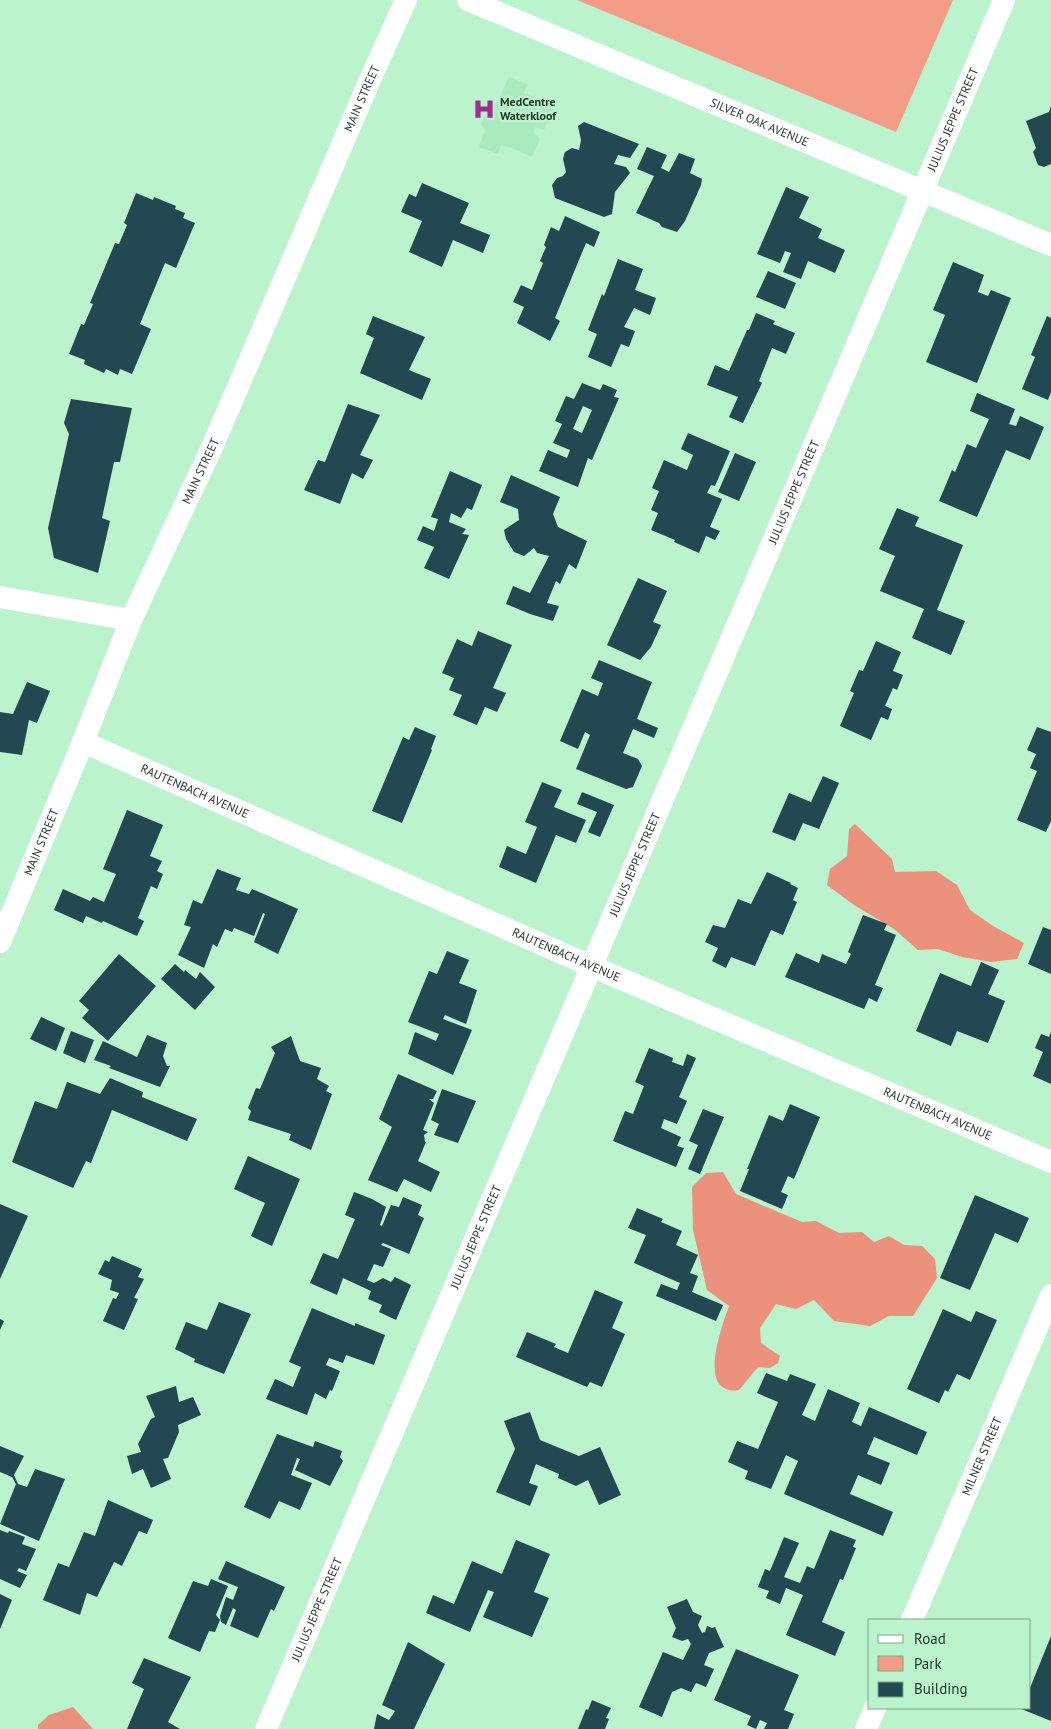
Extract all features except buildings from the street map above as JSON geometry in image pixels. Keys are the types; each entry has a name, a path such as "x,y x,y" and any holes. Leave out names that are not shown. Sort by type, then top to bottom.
{"street":[{"name":"MAIN STREET","path":"0,942 83,742 131,620 213,444 406,0"},
{"name":"SILVER OAK AVENUE","path":"468,0 1051,245"},
{"name":"JULIUS JEPPE STREET","path":"266,1729 1004,0"},
{"path":"0,597 131,620"},
{"name":"RAUTENBACH AVENUE","path":"83,742 591,966 1051,1162"},
{"name":"MILNER STREET","path":"912,1619 1051,1294"},
{"path":"866,1729 875,1709"}],"shaded area":[{"name":"MedCentre Waterkloof","path":"509,77 527,84 524,93 554,106 544,130 535,127 533,132 540,139 532,157 510,147 501,146 498,154 479,147 485,130 481,124 490,105 497,103"},
{"path":"855,824 892,859 895,872 936,871 957,885 970,910 993,926 1024,943 1017,959 991,962 962,957 938,949 918,950 894,929 854,905 827,885 830,869 847,856 849,829"},
{"path":"723,1172 736,1194 802,1222 816,1221 839,1233 862,1232 874,1242 889,1236 904,1245 922,1246 935,1259 937,1278 913,1316 889,1316 870,1326 834,1321 814,1300 796,1309 776,1304 760,1328 761,1343 780,1356 778,1363 770,1368 758,1367 739,1390 726,1389 718,1382 715,1373 715,1362 719,1337 729,1306 707,1290 693,1230 692,1187 706,1173"},
{"path":"73,1707 93,1729 38,1729 38,1725 49,1715"}],"green space":[{"path":"577,0 953,0 896,132"}],"place":[{"name":"MedCentre Waterkloof","path":"484,109"}]}
